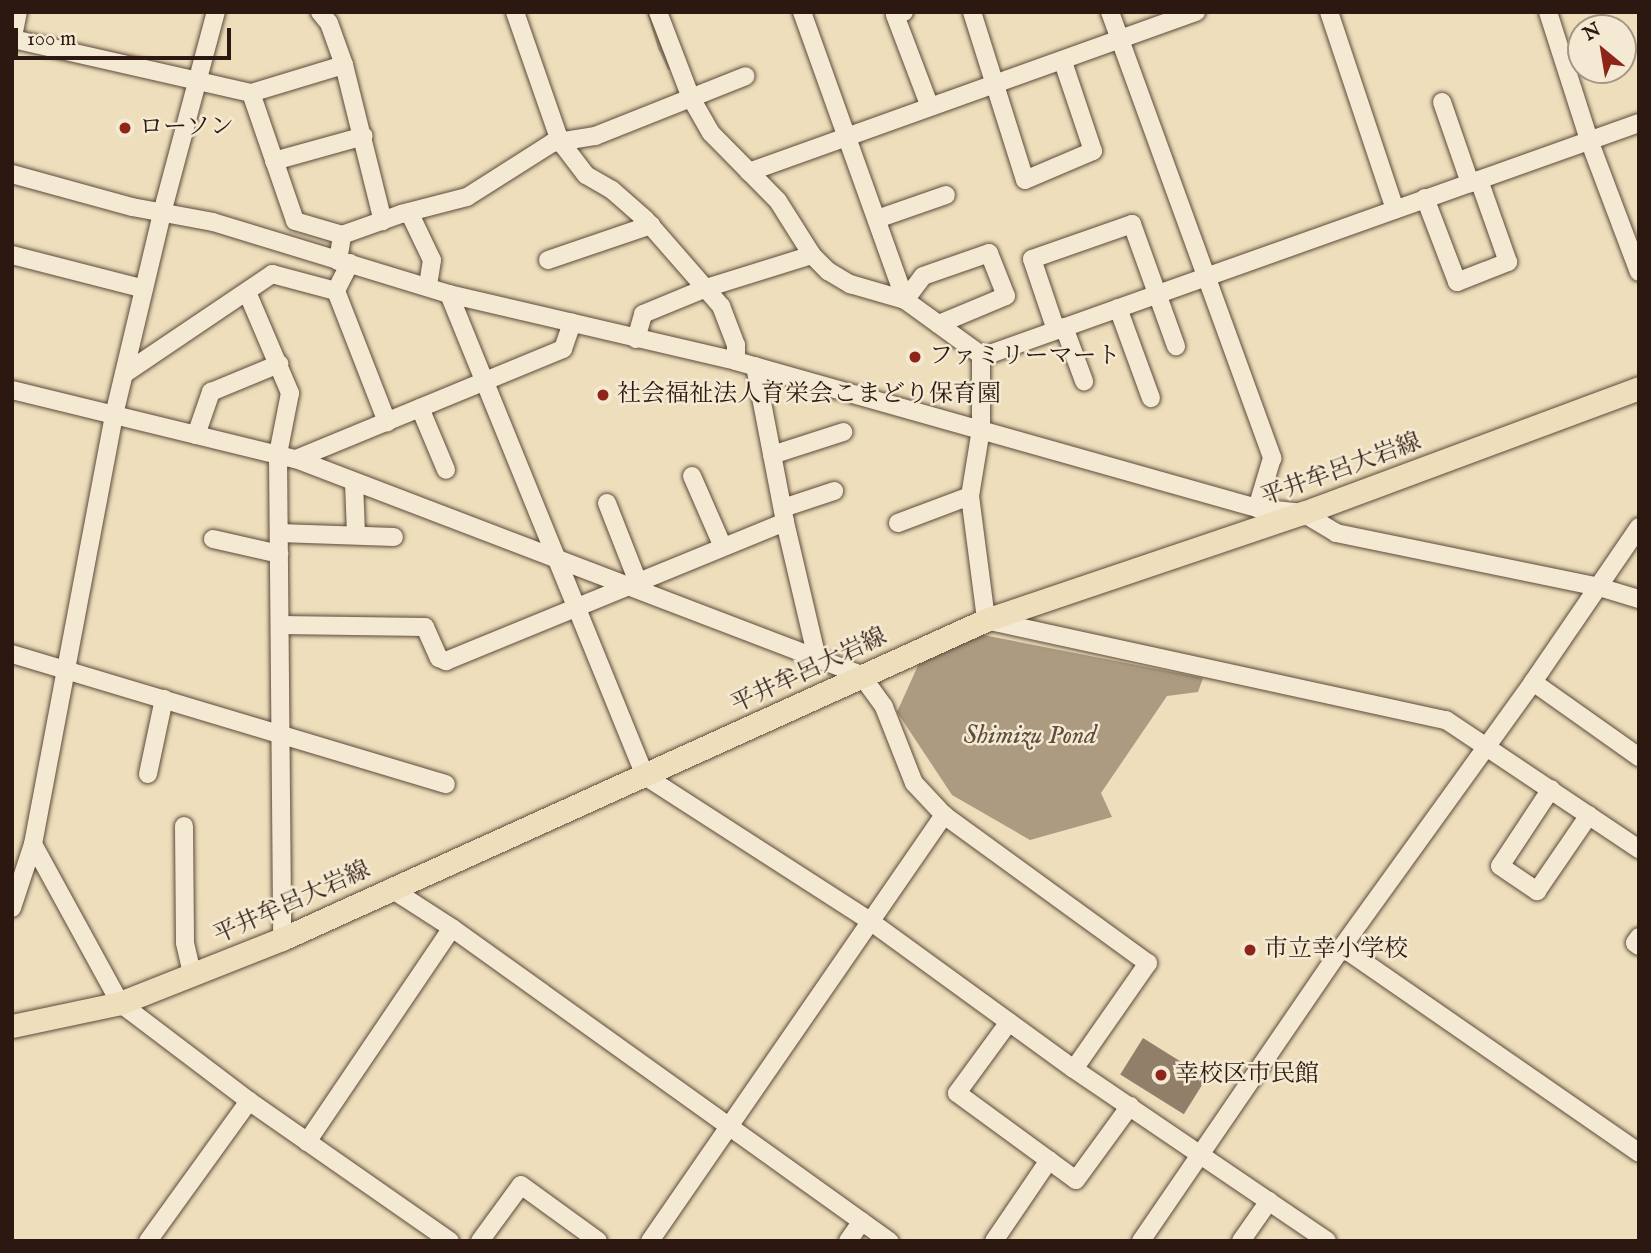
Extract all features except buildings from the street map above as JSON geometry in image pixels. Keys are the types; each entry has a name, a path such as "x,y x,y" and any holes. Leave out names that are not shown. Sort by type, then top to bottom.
{"main road":[{"name":"平井牟呂大岩線","path":"12,1026 120,1003 282,939 986,620 1303,513 1639,388"}],"street":[{"path":"18,12 13,41 251,93 344,65"},
{"path":"12,908 33,844 114,415 162,214 200,82 216,12"},
{"path":"320,12 329,23 344,65 383,220"},
{"path":"515,12 560,141 586,175 612,190 650,225 722,306 736,345 736,361"},
{"path":"658,12 691,98 711,133 778,201 812,255 828,271 850,284 905,300 981,355"},
{"path":"802,12 905,300"},
{"path":"904,12 895,15 930,107"},
{"path":"972,12 1025,180 1093,151 1063,62"},
{"path":"1110,12 1272,458 1257,508"},
{"path":"749,172 1063,62 1196,12"},
{"path":"1329,12 1395,208"},
{"path":"1548,12 1589,140 1639,272"},
{"path":"251,93 295,221 342,235 409,212 467,197 531,155 560,141 595,136 746,76"},
{"path":"1425,198 1457,282 1508,262 1442,102"},
{"path":"981,355 1639,123"},
{"path":"274,161 364,136"},
{"path":"12,174 162,214 213,222 450,294 755,366 1257,508 1303,513 1336,533 1598,587 1639,599"},
{"path":"877,219 946,195"},
{"path":"409,212 432,260 428,286"},
{"path":"1084,381 1032,260 1132,224 1176,346"},
{"path":"548,260 650,225"},
{"path":"342,235 344,262 336,291 387,422"},
{"path":"905,300 923,275 989,253 1006,296 939,324"},
{"path":"636,339 643,314 706,288 812,255"},
{"path":"12,256 144,289"},
{"path":"124,374 272,274 336,291"},
{"path":"247,292 290,393 278,454 282,939"},
{"path":"450,294 574,607 645,776 870,921 1074,1069 1327,1241"},
{"path":"1118,308 1152,398"},
{"path":"296,459 563,349 572,323"},
{"path":"981,355 981,429 970,496 986,620 1446,720 1633,845 1639,826"},
{"path":"197,435 211,392 279,364"},
{"path":"755,366 784,515 817,658"},
{"path":"12,390 296,459 555,558 633,584 861,675 884,707 914,783 944,815 1148,963 1074,1069"},
{"path":"420,408 446,470"},
{"path":"772,455 843,432"},
{"path":"692,476 723,547"},
{"path":"354,482 356,536"},
{"path":"279,625 425,627 439,658 446,661 723,547 834,491"},
{"path":"898,523 970,496"},
{"path":"607,503 633,584"},
{"path":"1141,1241 1342,947 1533,682 1639,527"},
{"path":"279,533 394,537"},
{"path":"213,540 279,554"},
{"path":"12,654 446,784"},
{"path":"1533,682 1639,757"},
{"path":"148,774 164,699"},
{"path":"1551,789 1500,866 1537,891 1589,816"},
{"path":"650,1241 944,815"},
{"path":"184,826 185,943 192,974"},
{"path":"33,844 120,1003 249,1101 450,1241"},
{"path":"390,888 452,928 889,1241"},
{"path":"307,1142 452,928"},
{"path":"1639,937 1635,943 1639,946"},
{"path":"1342,947 1639,1153"},
{"path":"1009,1022 957,1093 1076,1180 1130,1106"},
{"path":"148,1241 249,1101"},
{"path":"994,1241 1049,1160"},
{"path":"480,1241 521,1185 598,1241"},
{"path":"1241,1241 1269,1201"},
{"path":"848,1241 862,1221"}],"water":[{"name":"Shimizu Pond","path":"978,634 1203,678 1198,692 1167,696 1101,793 1112,817 1030,840 952,795 897,712 920,661"}],"waterway":[{"path":"650,13 670,67"}],"place":[{"name":"ローソン","path":"125,128"},
{"name":"ファミリーマート","path":"915,357"},
{"name":"社会福祉法人育栄会こまどり保育園","path":"603,395"},
{"name":"市立幸小学校","path":"1250,950"},
{"name":"幸校区市民館","path":"1161,1075"}]}
